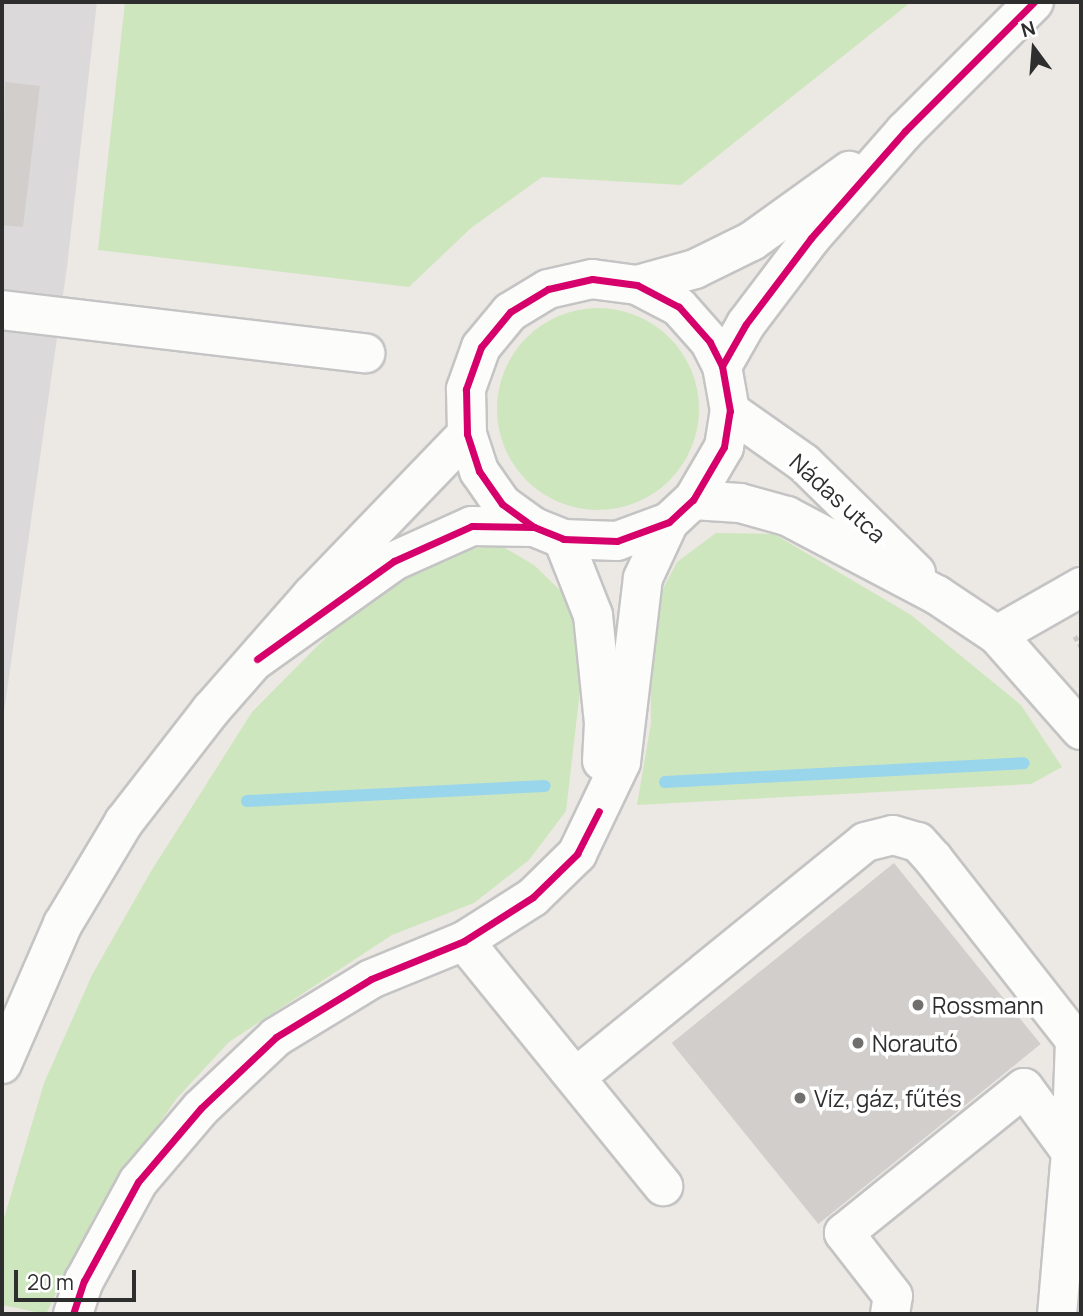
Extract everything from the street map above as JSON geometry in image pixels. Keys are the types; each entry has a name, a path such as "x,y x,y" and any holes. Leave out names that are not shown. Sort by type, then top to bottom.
{"street":[{"path":"722,366 746,324 811,238 905,131 1034,2"},
{"path":"637,285 695,269 752,241 905,131"},
{"path":"74,1314 84,1281 138,1182 201,1108 276,1037 371,979 464,940 533,897 577,854 599,811 621,762 643,578 681,511 724,447 730,411 722,366 710,342 678,307 637,285 592,279 548,289 510,312 481,347 466,389 467,434 479,471 502,503 548,533 593,615 604,723 599,811"},
{"path":"2,310 365,353"},
{"name":"Nádas utca","path":"730,411 804,463 859,513 937,596"},
{"path":"2,1064 63,924 124,822 257,659 372,530 434,473 467,434"},
{"name":"Nádas utca","path":"257,659 394,561 472,526 617,541 681,511 740,502 787,516 937,596 997,635 1081,730"},
{"path":"997,635 1081,587"},
{"path":"576,1077 865,842 892,835 918,842 1075,1040 1071,1152 1057,1314"},
{"path":"464,940 663,1186"},
{"path":"890,1314 893,1296 844,1233 1024,1088 1071,1152"}],"shaded area":[{"path":"2,2 97,2 67,267 2,726"}],"green space":[{"path":"125,2 911,2 681,185 542,177 471,228 409,287 98,250"},
{"path":"598,308 637,316 654,325 669,338 682,353 691,370 699,409 691,448 682,465 669,480 654,493 637,502 598,510 559,502 542,493 527,480 514,465 505,448 497,409 505,370 514,353 527,338 542,325 559,316"},
{"path":"716,533 774,534 911,615 1021,705 1062,767 1031,784 637,805 651,723 650,613 677,562"},
{"path":"498,544 534,565 568,598 583,665 566,811 529,860 474,903 392,935 229,1042 177,1098 95,1215 46,1314 2,1305 2,1225 44,1083 92,975 150,873 252,712 374,589 442,555"}],"building":[{"path":"5,82 40,86 23,227 2,225"},
{"name":"Norautó","path":"894,863 1041,1044 818,1224 672,1043"}],"waterway":[{"path":"665,782 1023,763"},
{"path":"247,801 545,786"}],"cycle path":[{"path":"722,366 746,324 811,238 905,131 1034,2"},
{"path":"257,659 394,561 472,526 534,527 563,539 617,541 669,522 693,500 724,447 730,411 722,366 710,342 679,307 637,285 592,279 548,289 510,312 481,347 466,389 467,434 479,471 502,504 534,527"},
{"path":"73,1314 84,1281 138,1182 201,1108 276,1037 371,979 464,941 533,897 577,854 599,811"}],"place":[{"name":"Rossmann","path":"918,1005"},
{"name":"Norautó","path":"858,1043"},
{"name":"Víz, gáz, fűtés","path":"800,1098"}]}
